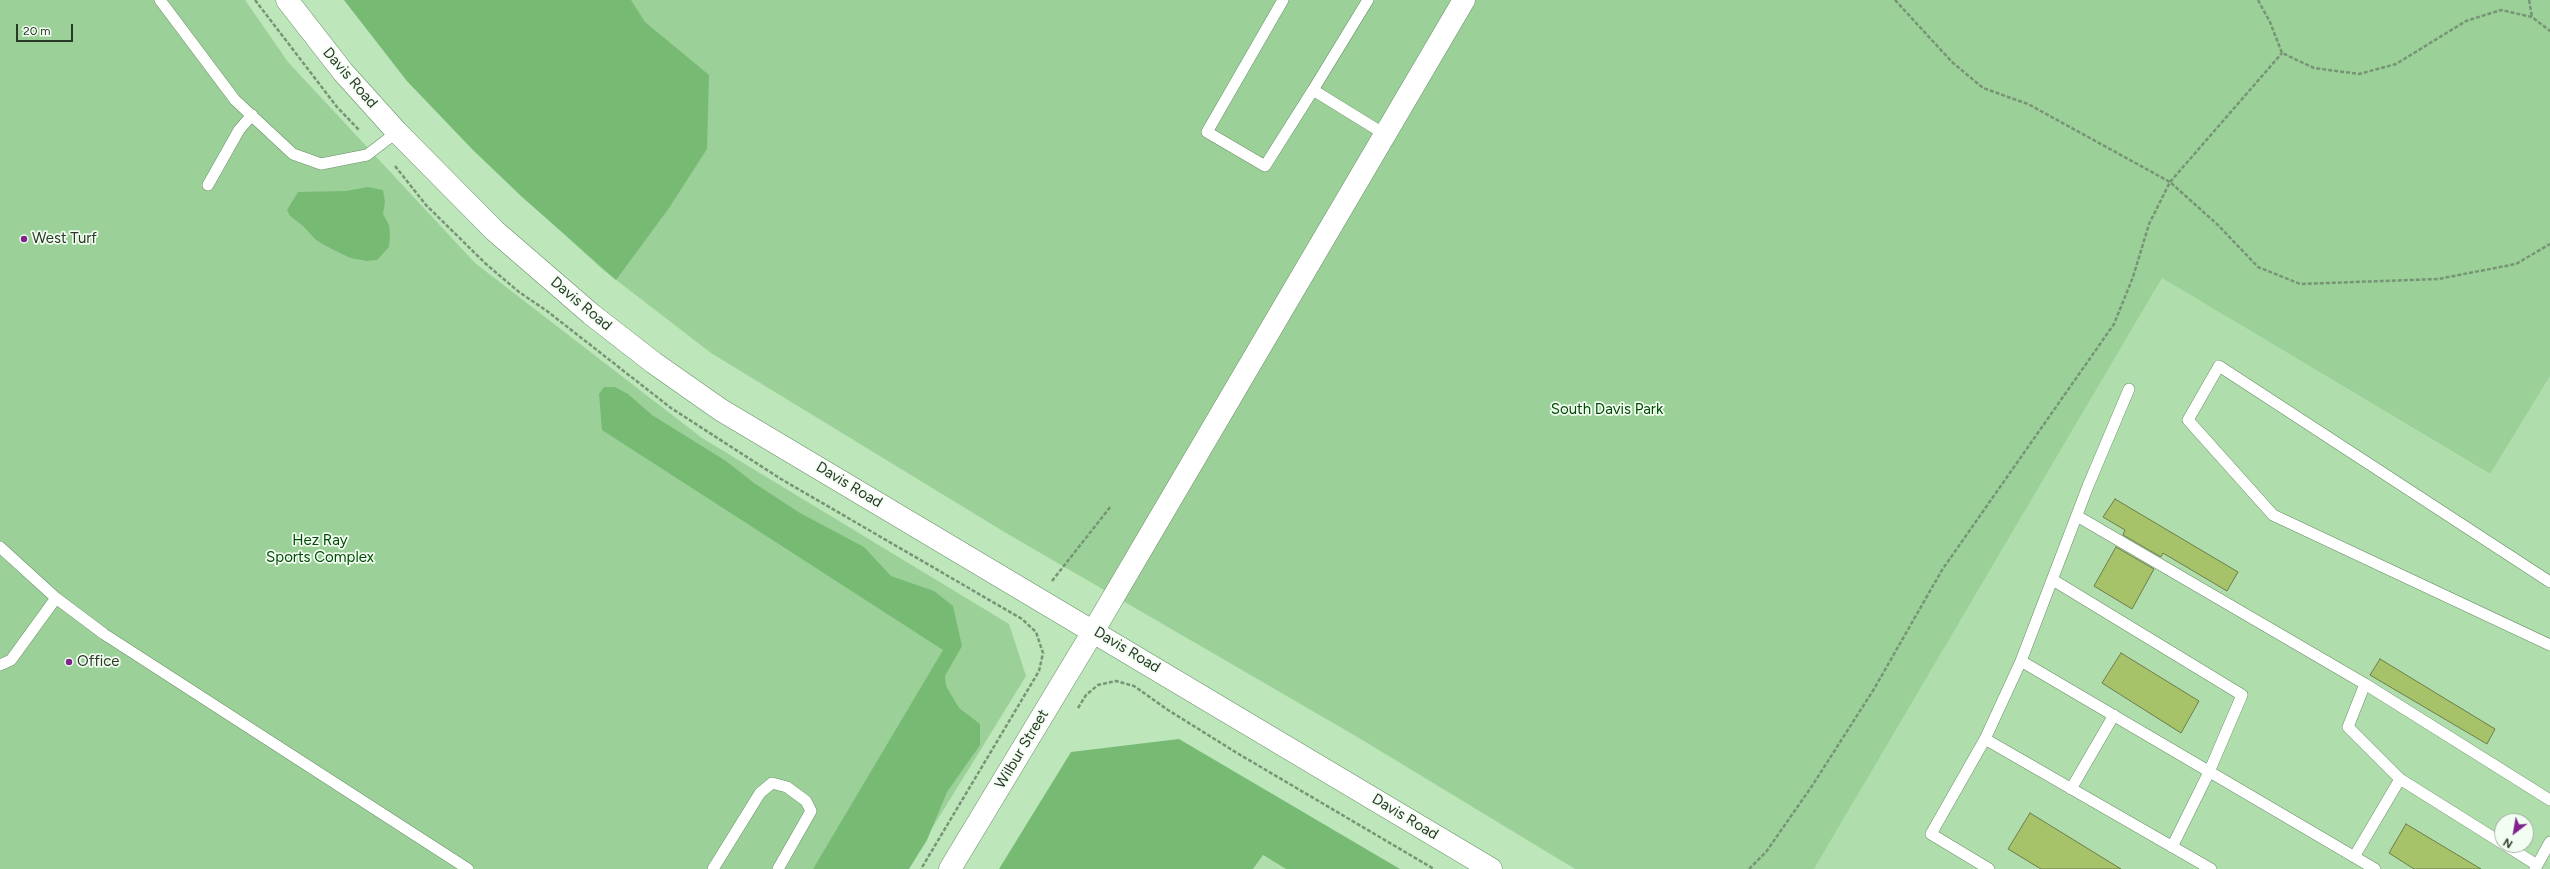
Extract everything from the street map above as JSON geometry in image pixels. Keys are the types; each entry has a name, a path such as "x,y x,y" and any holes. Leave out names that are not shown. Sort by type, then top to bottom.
{"street":[{"name":"Davis Road","path":"287,0 343,72 397,132 495,231 591,314 654,363 721,410 1094,630 1491,869"},
{"name":"Wilbur Street","path":"950,869 1094,630 1464,0"}],"lane":[{"path":"160,0 235,100 293,154 321,164 367,155 397,132"},
{"path":"1283,0 1207,132 1265,166 1368,0"},
{"path":"1313,90 1386,135"},
{"path":"208,185 239,130 252,115"},
{"path":"2550,582 2219,366 2188,420 2273,515 2550,645"},
{"path":"1989,869 1931,834 1985,739 2021,661 2077,516 2129,389"},
{"path":"2077,516 2364,684 2550,800"},
{"path":"0,547 56,598 111,639 468,869"},
{"path":"2053,580 2242,695 2209,772 2172,847"},
{"path":"0,665 11,660 56,598"},
{"path":"2021,661 2375,869"},
{"path":"2364,684 2348,727 2400,779 2494,838"},
{"path":"2071,789 2114,715"},
{"path":"1985,739 2211,869"},
{"path":"2354,857 2400,779"},
{"path":"713,869 760,793 772,783 787,787 806,801 811,811 778,869"},
{"path":"2516,853 2536,867 2550,842"}],"path":[{"path":"255,0 337,107 360,131"},
{"path":"1895,0 1952,62 1983,88 2028,104 2170,182 2258,266 2300,284 2438,279 2516,264 2550,244"},
{"path":"2258,0 2282,53 2314,68 2359,74 2396,64 2466,21 2501,10 2532,17 2550,31"},
{"path":"2529,0 2532,17"},
{"path":"1749,869 1766,852 1812,786 1874,689 1942,570 2114,324 2133,277 2149,224 2170,182 2282,53"},
{"path":"394,166 426,205 486,264 518,292 547,311 671,408 781,479 1028,622 1039,637 1044,653 1042,665 922,869"},
{"path":"1052,581 1111,506"},
{"path":"1078,708 1086,694 1097,684 1116,681 1134,686 1168,710 1231,749 1434,869"}],"shaded area":[{"path":"344,0 631,0 645,22 709,75 707,149 669,208 616,280 521,196 473,150 407,81"},
{"path":"368,187 383,190 385,202 383,214 389,225 389,247 377,260 367,261 350,258 328,247 316,240 303,226 290,216 287,210 298,192 346,191"},
{"path":"2162,278 2489,474 2550,376 2550,869 1814,869"},
{"path":"604,387 615,387 628,394 652,415 726,461 754,483 800,513 864,547 891,576 934,591 953,606 962,646 945,676 946,686 959,708 980,724 980,745 947,792 927,840 909,869 813,869 943,650 602,430 599,394"},
{"path":"1179,739 1400,869 1286,869 1263,855 1253,869 999,869 1071,752"},
{"path":"1262,855 1286,869 1253,869"}],"green space":[{"name":"Hez Ray Sports Complex","path":"0,0 245,0 288,62 475,263 702,438 1009,624 1026,676 907,869 0,869"},
{"name":"South Davis Park","path":"344,0 2550,0 2550,376 2490,474 2162,278 1814,869 1575,869 1359,738 1006,533 711,353 602,269 473,150 407,81"}],"building":[{"path":"2115,499 2238,572 2227,591 2163,553 2161,557 2123,535 2125,530 2103,517"},
{"path":"2116,547 2154,569 2132,609 2094,586"},
{"path":"2121,653 2199,701 2181,733 2102,683"},
{"path":"2380,659 2495,729 2487,744 2370,675"},
{"path":"2030,813 2121,869 2041,869 2008,849"},
{"path":"2406,824 2481,869 2414,869 2389,853"}],"place":[{"name":"West Turf","path":"24,239"},
{"name":"Office","path":"69,662"}]}
